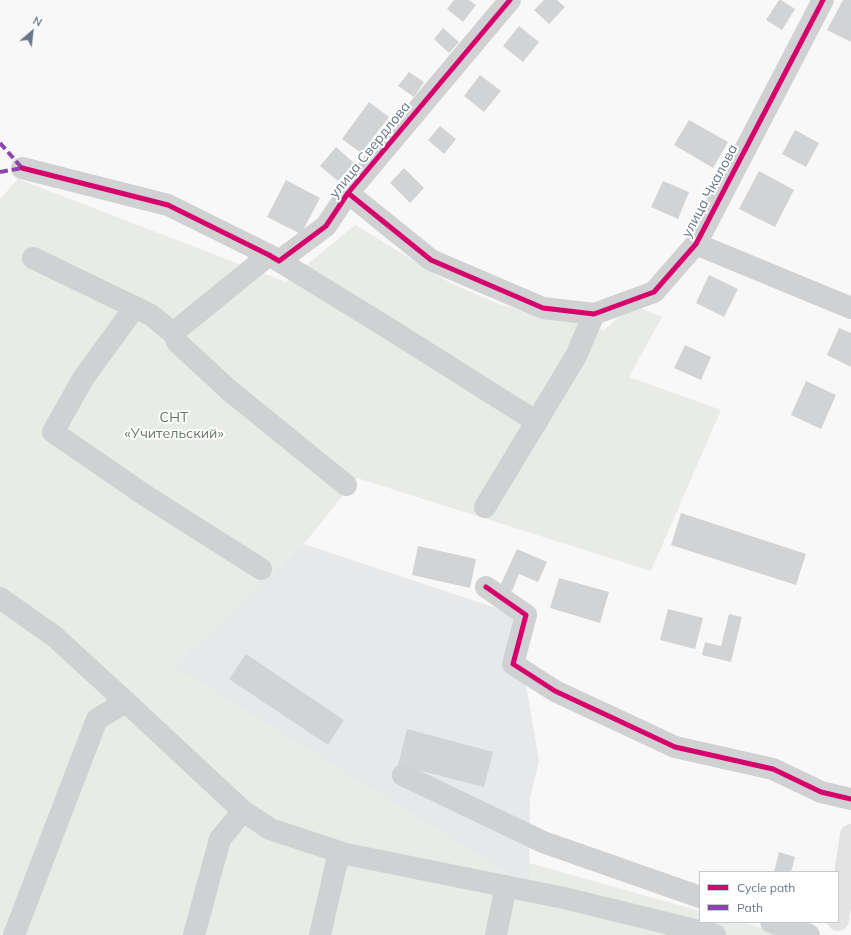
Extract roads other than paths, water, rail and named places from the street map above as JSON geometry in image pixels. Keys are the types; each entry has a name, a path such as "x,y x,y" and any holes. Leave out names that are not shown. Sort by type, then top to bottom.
{"main road":[{"path":"839,914 851,835"},
{"path":"836,935 838,923"}],"street":[{"name":"улица Свердлова","path":"173,333 274,258 326,226 348,193 510,0"},
{"name":"улица Чкалова","path":"348,193 431,260 543,308 594,314 654,292 696,244 823,0"},
{"path":"22,168 168,205 274,258 536,422"},
{"path":"696,244 851,308"},
{"path":"33,258 151,315 173,333 178,343 230,391 346,485"},
{"path":"136,307 84,377 53,432 146,496 262,569"},
{"path":"485,507 576,356 594,314"},
{"path":"486,587 526,615 513,664 555,690 675,747 773,769 821,792 851,799"},
{"path":"0,598 54,636 242,811 270,829 340,852 564,898 667,929 715,935"},
{"path":"14,935 97,719 126,702"},
{"path":"403,775 543,842 699,897"},
{"path":"194,935 220,839 242,811"},
{"path":"320,935 340,852"},
{"path":"496,935 506,886"},
{"path":"774,923 803,934"}],"park label":[{"name":"СНТ «Учительский»","path":"174,426"}]}
